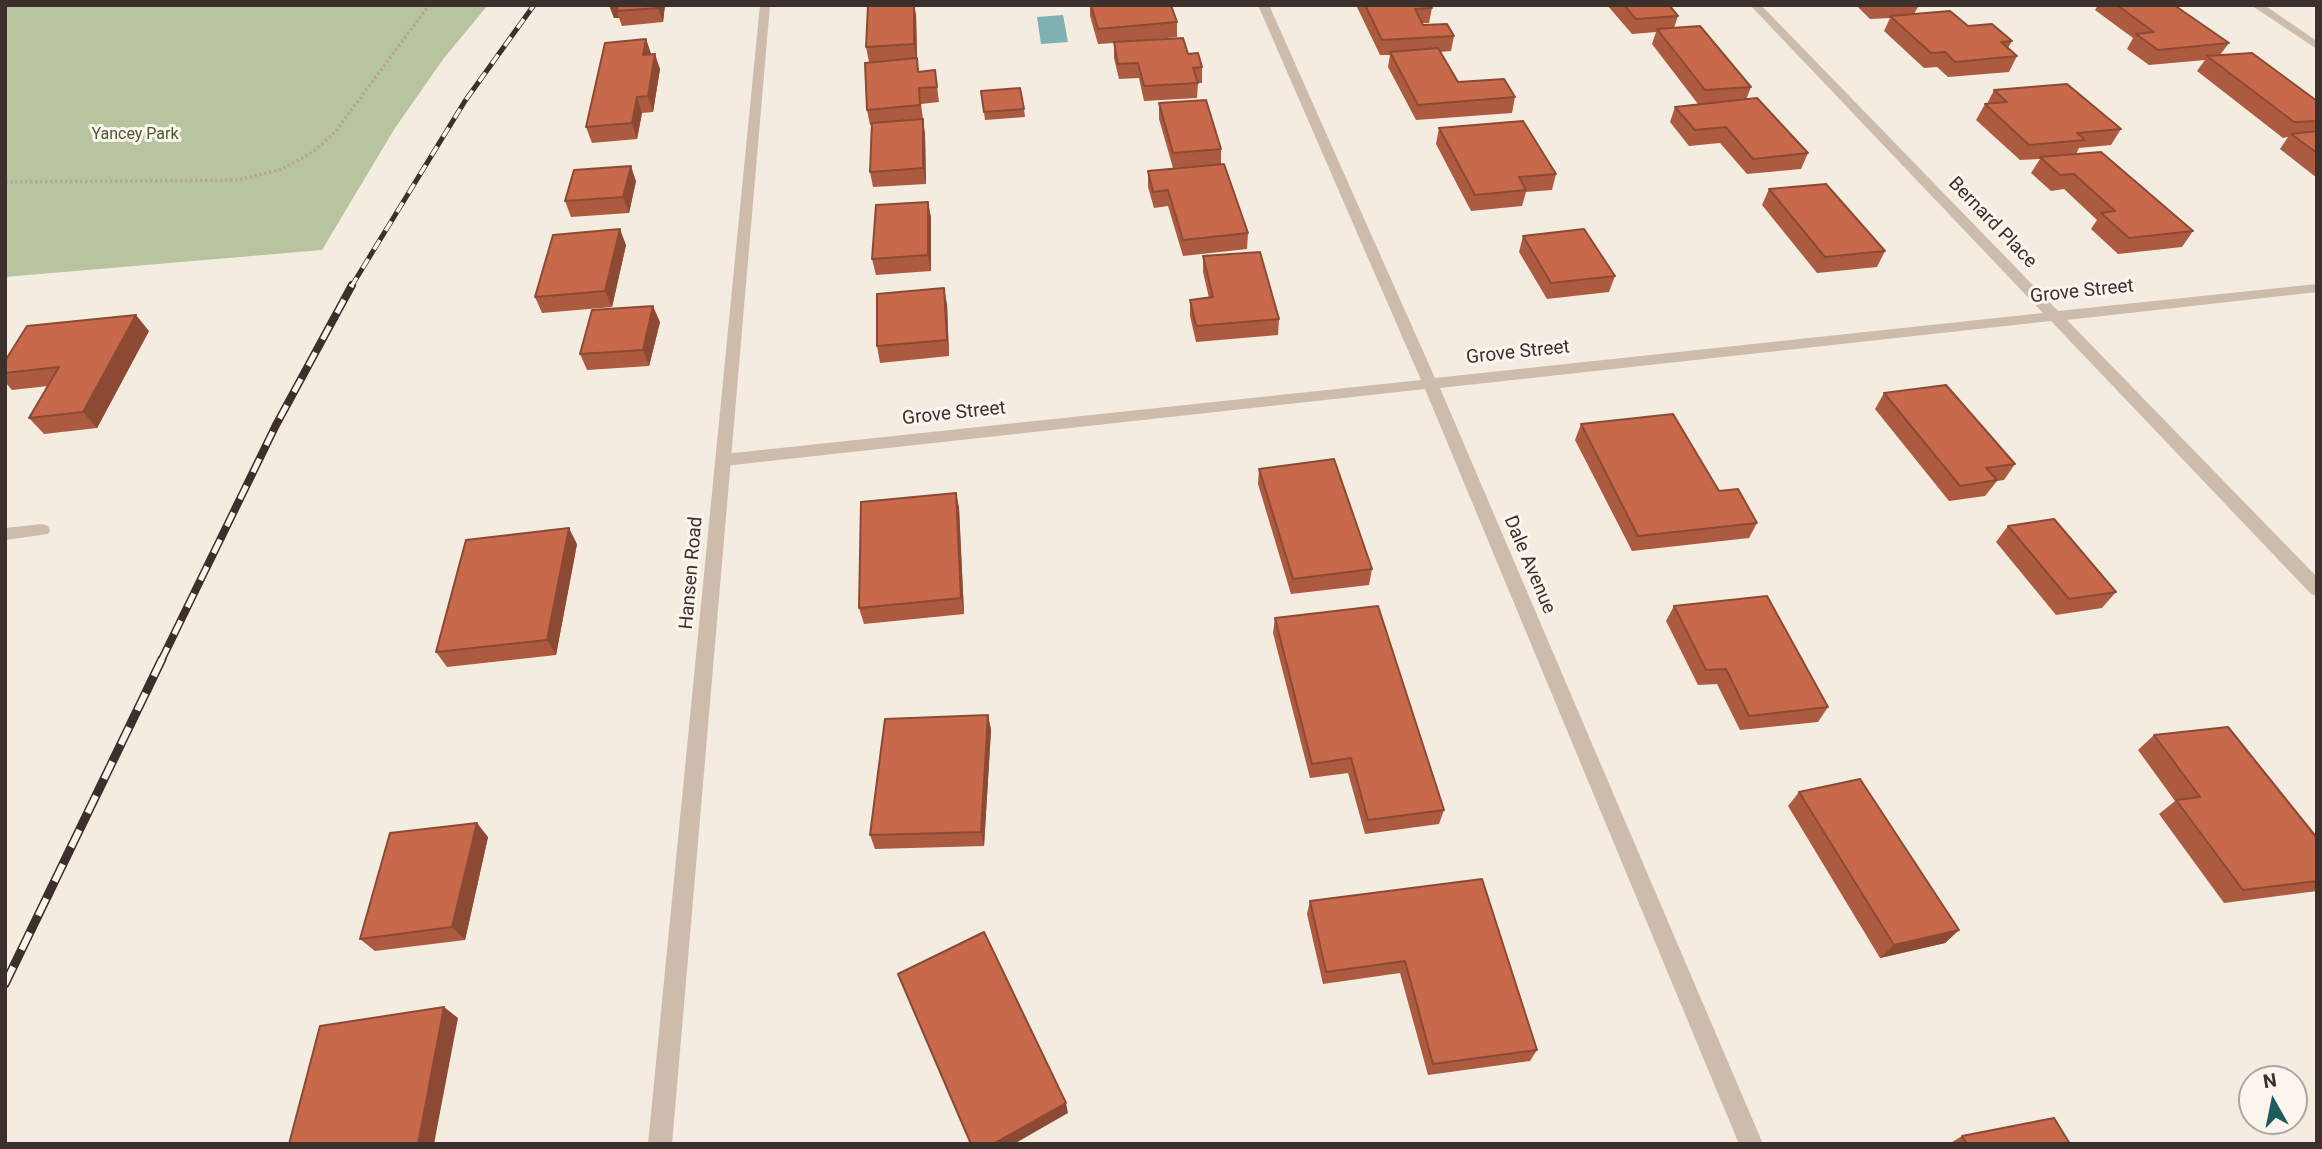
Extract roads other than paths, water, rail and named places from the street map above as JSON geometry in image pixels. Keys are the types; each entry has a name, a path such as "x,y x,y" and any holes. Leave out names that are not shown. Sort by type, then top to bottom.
{"street":[{"name":"Hansen Road","path":"660,1144 765,5"},
{"name":"Dale Avenue","path":"1263,5 1430,383 1751,1144"},
{"name":"Bernard Place","path":"1755,5 2317,589"},
{"path":"2256,5 2317,46"},
{"name":"Grove Street","path":"724,460 2317,288"},
{"path":"5,534 42,530"}],"water":[{"path":"1063,15 1068,42 1041,44 1037,17"}],"railway":[{"path":"351,287 465,101 534,5"},
{"path":"161,661 276,425 352,285"},
{"path":"5,984 162,659"}],"park label":[{"name":"Yancey Park","path":"135,135"}]}
